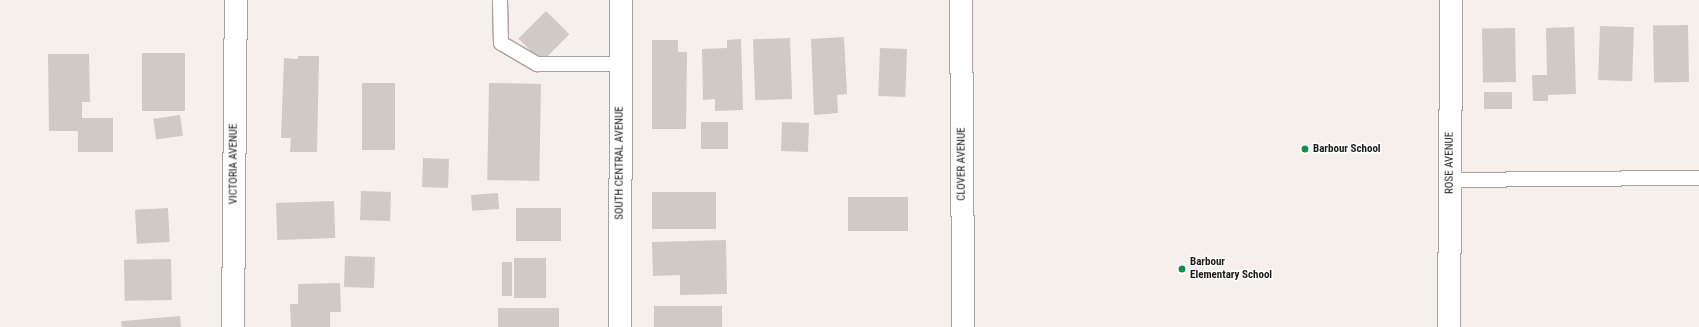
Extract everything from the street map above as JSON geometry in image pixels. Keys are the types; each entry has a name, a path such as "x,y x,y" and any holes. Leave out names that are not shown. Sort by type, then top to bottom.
{"street":[{"name":"VICTORIA AVENUE","path":"233,327 236,0"},
{"name":"SOUTH CENTRAL AVENUE","path":"620,327 621,0"},
{"name":"CLOVER AVENUE","path":"961,0 963,327"},
{"name":"ROSE AVENUE","path":"1449,327 1451,0"}],"lane":[{"path":"500,0 501,42 537,64 621,64"},
{"path":"1450,180 1699,178"}],"building":[{"path":"546,11 569,34 542,62 518,39"},
{"path":"1688,25 1689,82 1654,83 1653,26"},
{"path":"1600,26 1634,27 1632,81 1598,80"},
{"path":"1574,27 1576,94 1548,95 1548,101 1533,101 1532,75 1547,75 1546,28"},
{"path":"1515,28 1516,82 1483,83 1482,29"},
{"path":"844,37 847,94 837,95 838,113 814,115 811,39"},
{"path":"790,38 792,99 755,100 753,39"},
{"path":"741,39 743,110 715,111 715,99 703,100 702,49 727,48 727,40"},
{"path":"652,40 678,40 678,52 687,52 686,129 652,129"},
{"path":"880,48 907,49 905,97 878,96"},
{"path":"142,53 185,53 185,111 142,111"},
{"path":"48,54 89,54 90,102 82,102 82,118 113,118 113,152 78,152 78,131 49,131"},
{"path":"298,56 319,56 317,152 290,152 291,138 281,138 284,58 298,59"},
{"path":"362,83 395,83 395,150 362,150"},
{"path":"489,83 541,84 539,181 487,180"},
{"path":"1484,92 1512,92 1512,109 1484,109"},
{"path":"180,115 183,136 156,140 153,119"},
{"path":"701,122 728,122 728,149 701,149"},
{"path":"782,122 809,123 808,152 781,151"},
{"path":"423,158 449,159 448,188 422,187"},
{"path":"361,191 391,192 390,221 360,220"},
{"path":"652,192 716,192 716,229 652,229"},
{"path":"498,193 499,209 472,211 471,195"},
{"path":"848,197 908,197 908,231 848,231"},
{"path":"334,201 335,238 277,240 276,203"},
{"path":"168,208 170,242 137,244 135,210"},
{"path":"516,208 561,208 561,241 516,241"},
{"path":"726,240 727,294 680,295 680,275 653,276 652,242"},
{"path":"345,256 375,257 374,288 344,287"},
{"path":"514,258 546,258 546,298 514,298"},
{"path":"171,259 172,300 125,301 124,260"},
{"path":"502,262 512,262 512,296 502,296"},
{"path":"340,283 341,312 330,312 330,327 291,327 290,304 298,304 298,284"},
{"path":"654,306 722,306 722,327 654,327"},
{"path":"498,308 559,308 559,327 498,327"},
{"path":"180,316 181,327 122,327 121,321"}],"place":[{"name":"Barbour School","path":"1305,149"},
{"name":"Barbour Elementary School","path":"1182,269"}]}
